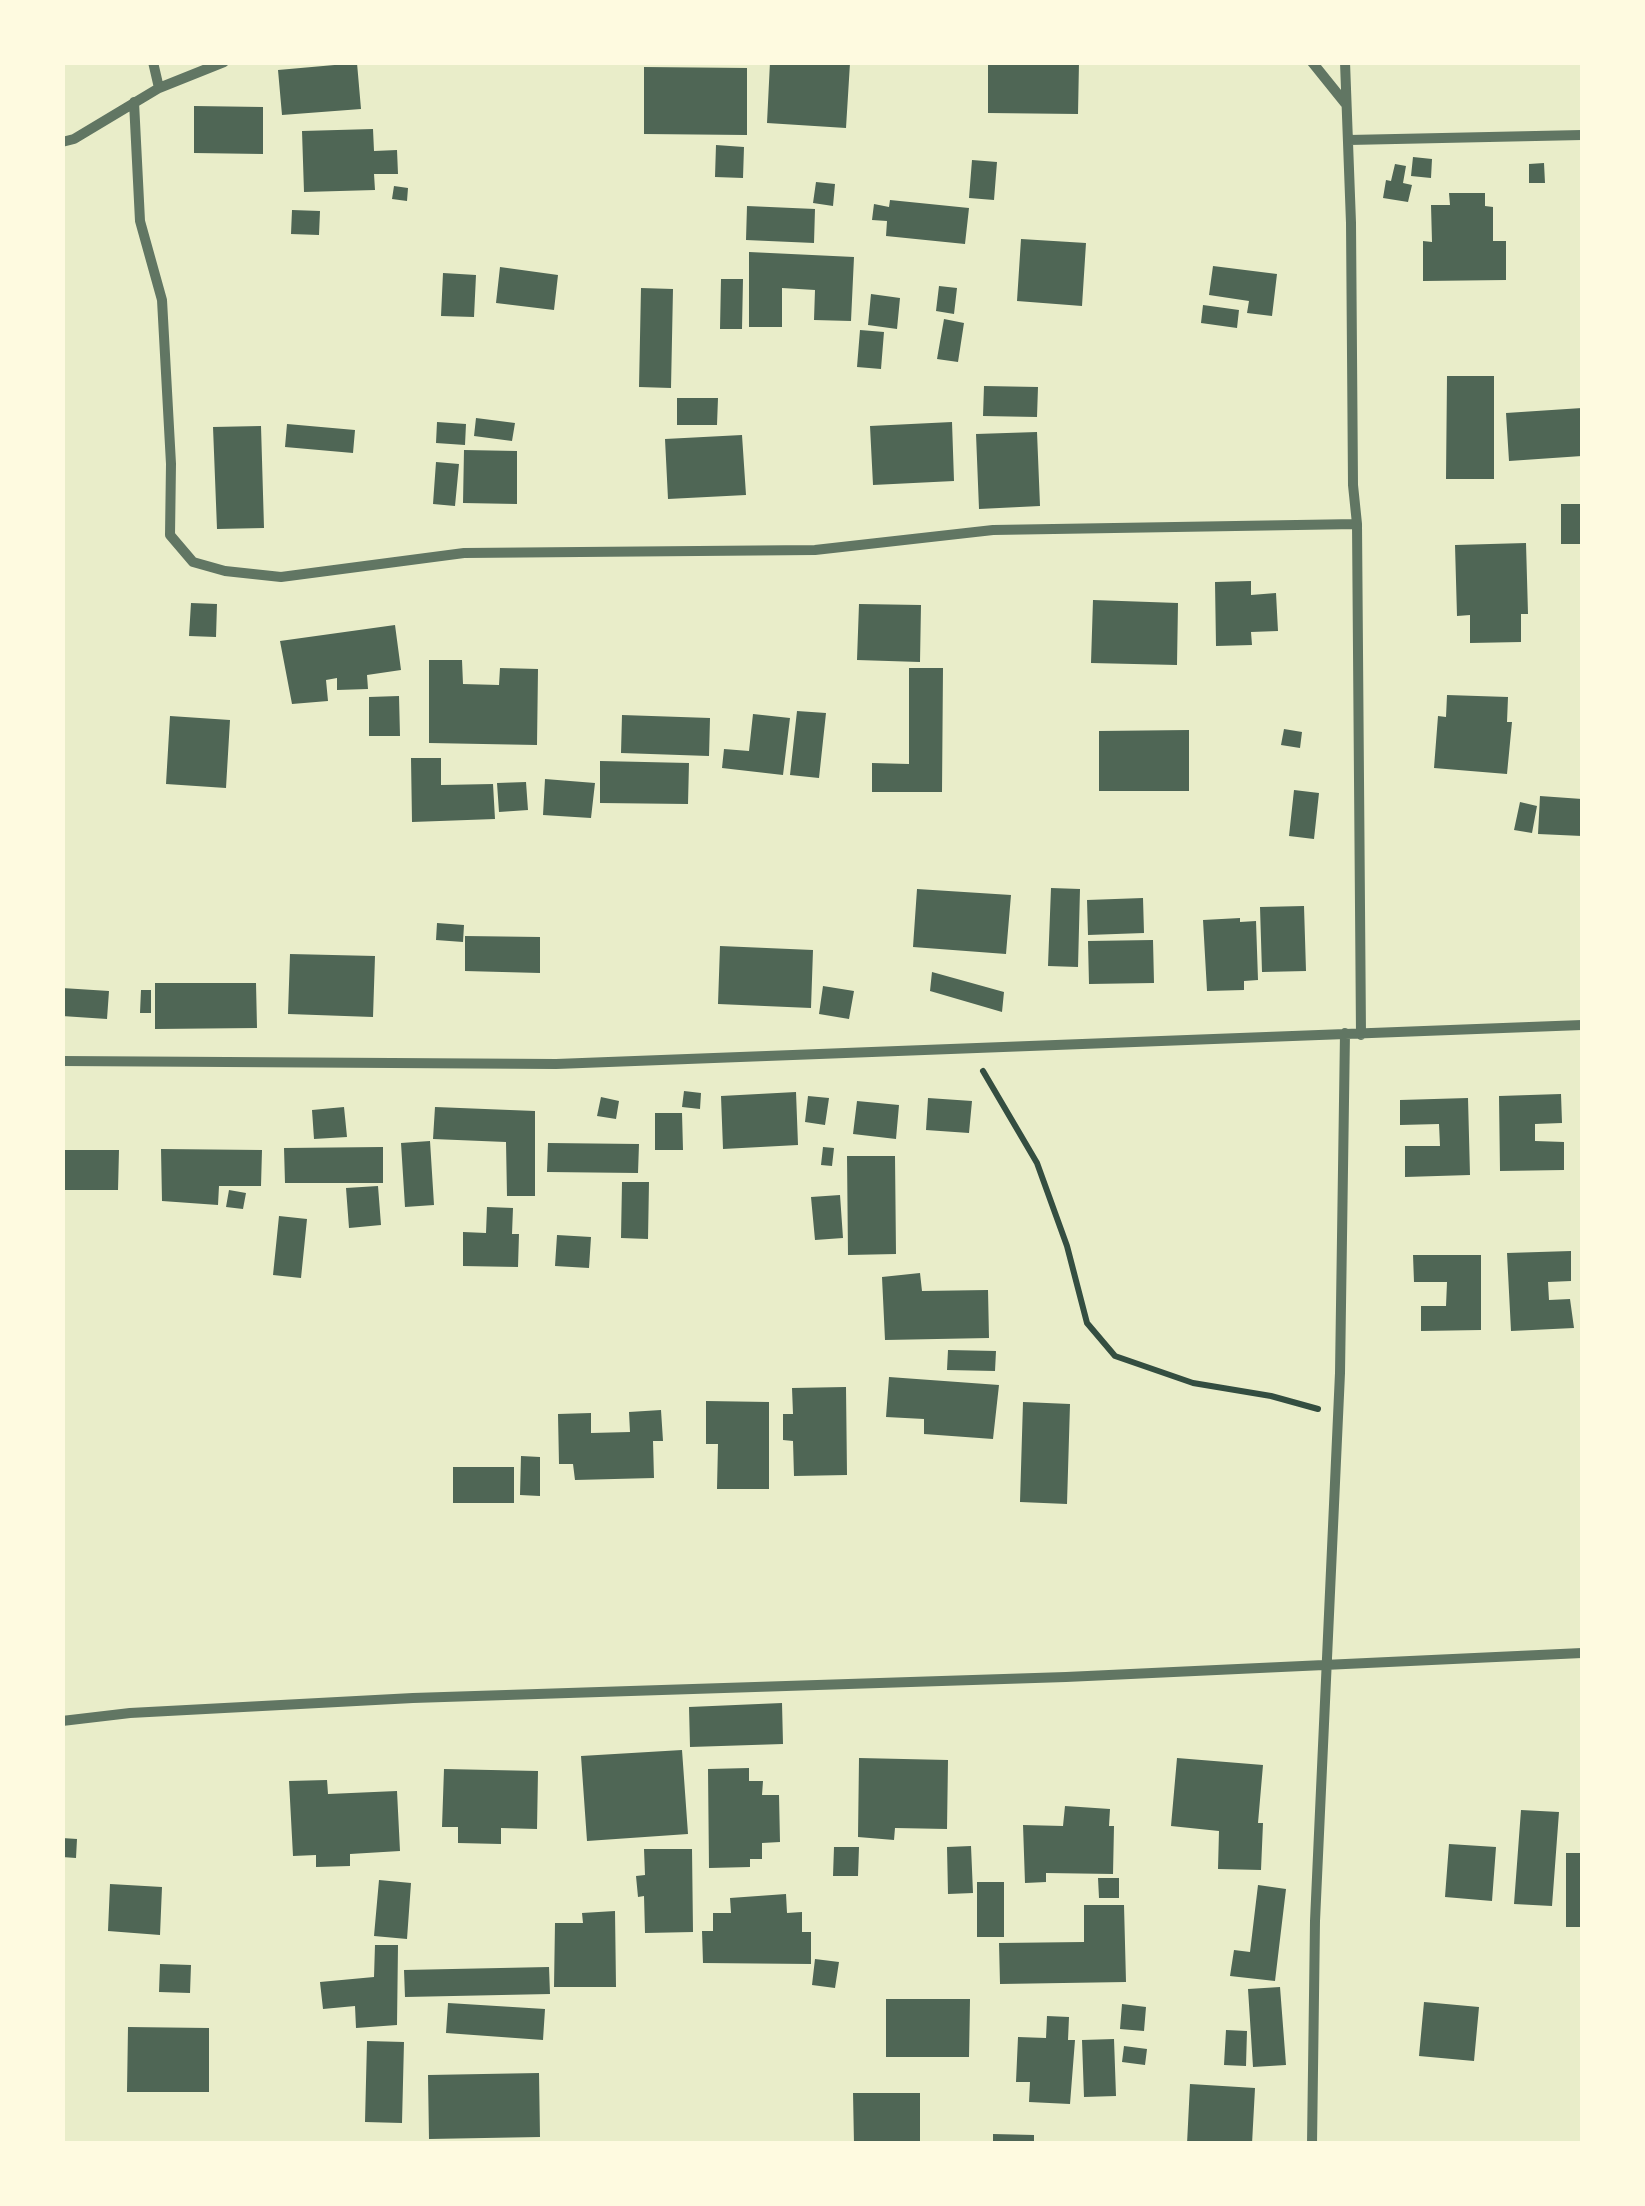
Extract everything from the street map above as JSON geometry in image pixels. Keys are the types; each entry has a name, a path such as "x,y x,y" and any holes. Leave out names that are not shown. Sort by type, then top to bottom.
{"street":[{"path":"152,62 158,88"},
{"path":"62,142 74,139 158,88 224,62"},
{"path":"1312,62 1346,103"},
{"path":"1345,62 1352,485 1357,524 1361,1035"},
{"path":"134,102 140,221 162,300 170,535 194,562 225,571 281,577 464,554 815,550 993,530 1357,524"},
{"path":"1349,140 1582,135"},
{"path":"62,1061 556,1064 1582,1025"},
{"path":"1312,2144 1315,1922 1338,1415 1345,1033"},
{"path":"62,1721 149,1712 414,1698 833,1686 1582,1653"}],"path":[{"path":"970,1048 1036,1163 1067,1246 1088,1323 1115,1356 1193,1383 1271,1396 1338,1415"}],"building":[{"path":"770,62 850,63 846,128 767,123"},
{"path":"988,62 1079,62 1078,114 988,113"},
{"path":"357,63 361,109 282,115 278,70"},
{"path":"644,67 747,68 747,135 644,134"},
{"path":"194,106 263,107 263,154 194,153"},
{"path":"373,129 374,151 397,150 398,174 374,174 375,190 304,192 302,131"},
{"path":"716,145 744,147 743,178 715,177"},
{"path":"1413,157 1432,159 1431,178 1411,176"},
{"path":"972,160 997,162 994,200 969,198"},
{"path":"1544,163 1545,183 1529,183 1529,164"},
{"path":"1395,164 1406,166 1403,183 1412,185 1408,202 1383,198 1386,180 1391,181"},
{"path":"816,182 835,184 833,206 813,203"},
{"path":"394,186 408,188 407,201 392,199"},
{"path":"1449,193 1485,193 1485,206 1493,207 1493,241 1506,241 1506,280 1423,281 1423,241 1432,242 1431,205 1450,205"},
{"path":"890,200 969,208 965,244 886,236 887,221 872,220 874,204 889,207"},
{"path":"747,206 815,209 814,243 746,240"},
{"path":"292,210 320,211 319,235 291,234"},
{"path":"1021,239 1086,243 1082,306 1017,301"},
{"path":"749,252 854,257 851,321 814,320 815,290 782,288 782,327 749,327"},
{"path":"1213,266 1277,274 1272,316 1247,313 1249,301 1209,295"},
{"path":"500,267 558,275 554,310 496,303"},
{"path":"443,273 476,275 474,317 441,316"},
{"path":"721,279 743,279 742,329 720,329"},
{"path":"939,286 957,288 954,314 936,311"},
{"path":"641,288 673,289 671,388 639,387"},
{"path":"871,294 900,298 897,329 868,325"},
{"path":"1203,305 1239,310 1237,328 1201,323"},
{"path":"944,319 964,323 958,362 937,359"},
{"path":"860,330 884,332 881,369 857,367"},
{"path":"1447,376 1494,376 1494,479 1446,479"},
{"path":"984,386 1038,387 1037,417 983,416"},
{"path":"677,398 718,398 717,425 677,425"},
{"path":"1582,408 1582,456 1509,461 1506,413"},
{"path":"476,418 515,423 512,441 474,436"},
{"path":"437,422 466,424 465,445 436,443"},
{"path":"952,422 954,481 873,485 870,426"},
{"path":"287,424 355,430 353,453 285,447"},
{"path":"261,426 264,528 217,529 213,427"},
{"path":"1037,432 1040,506 979,509 976,434"},
{"path":"742,435 746,495 668,499 665,439"},
{"path":"464,450 517,451 517,504 463,503"},
{"path":"436,462 459,464 455,506 433,504"},
{"path":"1561,504 1582,504 1582,544 1561,544"},
{"path":"1526,543 1528,614 1521,614 1521,642 1470,643 1470,615 1457,616 1455,545"},
{"path":"1251,581 1251,595 1276,593 1278,631 1251,632 1252,645 1216,646 1215,582"},
{"path":"1093,600 1178,603 1177,665 1091,663"},
{"path":"191,603 217,604 216,637 189,636"},
{"path":"859,604 921,605 920,662 857,660"},
{"path":"395,625 401,670 367,675 368,689 337,690 337,678 326,680 328,701 292,704 280,641"},
{"path":"429,660 462,660 463,684 499,685 500,668 538,669 537,745 429,743"},
{"path":"909,668 943,668 942,792 872,792 872,763 909,764"},
{"path":"1447,695 1508,697 1507,722 1512,722 1507,774 1434,768 1438,716 1446,717"},
{"path":"399,696 400,736 369,736 369,697"},
{"path":"797,711 826,713 819,778 790,775"},
{"path":"753,714 790,718 783,775 722,768 724,749 749,751"},
{"path":"622,715 710,718 709,756 621,753"},
{"path":"170,716 230,720 226,788 166,784"},
{"path":"1284,729 1302,732 1300,748 1281,745"},
{"path":"1189,730 1189,791 1099,791 1099,731"},
{"path":"411,758 441,758 441,785 493,784 495,819 412,822"},
{"path":"600,761 689,763 688,804 600,803"},
{"path":"545,779 595,783 591,818 543,815"},
{"path":"526,782 528,810 499,812 497,783"},
{"path":"1294,790 1319,793 1314,839 1289,836"},
{"path":"1540,796 1582,799 1582,836 1538,834"},
{"path":"1520,802 1537,806 1532,833 1514,830"},
{"path":"1051,888 1080,889 1078,967 1048,966"},
{"path":"917,889 1011,895 1006,954 913,947"},
{"path":"1143,898 1144,933 1088,935 1087,900"},
{"path":"1304,906 1306,971 1262,972 1260,907"},
{"path":"1240,918 1240,922 1256,921 1258,980 1244,981 1244,990 1207,991 1203,920"},
{"path":"437,923 464,925 463,942 436,940"},
{"path":"465,936 540,937 540,973 465,971"},
{"path":"1153,940 1154,983 1089,984 1088,941"},
{"path":"720,946 813,950 811,1008 718,1004"},
{"path":"290,954 375,956 373,1017 288,1014"},
{"path":"932,972 1004,992 1002,1012 930,991"},
{"path":"155,983 256,983 257,1028 155,1029"},
{"path":"823,986 854,991 849,1019 819,1014"},
{"path":"62,988 109,991 107,1019 62,1016"},
{"path":"141,990 151,990 151,1013 140,1013"},
{"path":"684,1091 701,1093 700,1109 682,1107"},
{"path":"796,1092 798,1145 723,1149 721,1096"},
{"path":"1561,1094 1562,1123 1535,1124 1535,1141 1564,1142 1564,1170 1500,1171 1499,1096"},
{"path":"808,1096 829,1098 825,1125 805,1122"},
{"path":"601,1097 619,1101 616,1119 597,1116"},
{"path":"928,1098 972,1101 969,1133 926,1130"},
{"path":"1468,1098 1470,1175 1405,1177 1405,1146 1440,1146 1439,1124 1400,1125 1400,1100"},
{"path":"857,1101 899,1105 896,1139 853,1134"},
{"path":"344,1107 347,1137 314,1139 312,1110"},
{"path":"435,1107 535,1111 535,1196 507,1196 506,1142 433,1139"},
{"path":"655,1113 682,1113 683,1150 655,1150"},
{"path":"430,1141 434,1205 405,1207 401,1143"},
{"path":"548,1143 639,1144 638,1173 547,1172"},
{"path":"383,1147 383,1183 285,1183 284,1148"},
{"path":"823,1147 834,1148 832,1166 821,1165"},
{"path":"161,1149 262,1150 261,1186 219,1186 218,1205 162,1201"},
{"path":"62,1150 119,1150 118,1190 62,1190"},
{"path":"847,1156 895,1156 896,1254 848,1255"},
{"path":"622,1182 649,1182 648,1239 621,1238"},
{"path":"378,1186 381,1225 349,1228 346,1188"},
{"path":"229,1190 246,1193 243,1209 226,1207"},
{"path":"840,1195 843,1238 815,1240 811,1197"},
{"path":"487,1207 513,1208 512,1234 519,1234 518,1267 463,1266 463,1232 486,1233"},
{"path":"279,1216 307,1219 301,1278 273,1275"},
{"path":"557,1235 591,1237 589,1268 555,1266"},
{"path":"1571,1251 1571,1281 1548,1282 1549,1300 1570,1299 1574,1328 1511,1331 1507,1253"},
{"path":"1413,1255 1481,1255 1481,1330 1421,1331 1421,1306 1446,1306 1447,1282 1414,1282"},
{"path":"920,1273 922,1291 988,1290 989,1338 885,1340 882,1277"},
{"path":"948,1350 996,1351 995,1371 947,1370"},
{"path":"889,1377 999,1385 993,1439 924,1434 924,1419 886,1417"},
{"path":"846,1387 847,1475 794,1476 793,1441 783,1440 783,1414 793,1414 792,1388"},
{"path":"706,1401 769,1402 769,1489 717,1489 718,1444 706,1444"},
{"path":"1023,1402 1070,1404 1067,1504 1020,1502"},
{"path":"661,1410 663,1441 653,1441 654,1478 575,1480 573,1464 559,1464 558,1414 591,1413 591,1433 630,1432 629,1412"},
{"path":"521,1456 540,1457 540,1496 520,1495"},
{"path":"453,1467 514,1467 514,1503 453,1503"},
{"path":"782,1703 783,1744 690,1747 689,1707"},
{"path":"682,1750 688,1834 587,1841 581,1756"},
{"path":"859,1758 948,1760 947,1829 895,1828 894,1840 858,1837"},
{"path":"1177,1758 1263,1765 1258,1823 1263,1823 1261,1870 1218,1869 1219,1831 1171,1826"},
{"path":"749,1768 749,1781 763,1781 762,1795 779,1795 780,1842 762,1843 762,1859 750,1859 750,1867 709,1868 708,1769"},
{"path":"444,1769 538,1771 537,1829 501,1828 501,1844 458,1843 458,1827 442,1827"},
{"path":"327,1780 328,1794 397,1791 400,1851 350,1854 350,1866 316,1867 316,1855 293,1856 289,1781"},
{"path":"1065,1806 1110,1809 1109,1826 1114,1826 1113,1874 1046,1873 1046,1882 1025,1883 1023,1825 1063,1826"},
{"path":"1521,1810 1559,1812 1552,1906 1514,1904"},
{"path":"62,1838 77,1839 76,1858 62,1857"},
{"path":"1449,1844 1496,1847 1492,1901 1445,1897"},
{"path":"971,1846 973,1893 948,1894 947,1847"},
{"path":"834,1847 859,1847 858,1876 833,1876"},
{"path":"644,1849 692,1849 693,1932 645,1933 644,1896 638,1897 636,1876 645,1875"},
{"path":"1566,1853 1582,1853 1582,1927 1566,1927"},
{"path":"1098,1878 1119,1878 1119,1898 1099,1898"},
{"path":"379,1880 411,1883 407,1939 374,1936"},
{"path":"977,1882 1004,1882 1004,1937 977,1937"},
{"path":"110,1884 162,1887 160,1935 108,1931"},
{"path":"1258,1885 1286,1889 1275,1981 1230,1976 1234,1950 1250,1952"},
{"path":"786,1894 787,1913 802,1912 802,1932 811,1932 811,1964 703,1963 702,1931 713,1931 713,1913 731,1913 730,1898"},
{"path":"1084,1905 1124,1905 1126,1982 1000,1984 999,1943 1084,1942"},
{"path":"615,1911 616,1987 554,1987 555,1923 583,1923 582,1913"},
{"path":"375,1945 398,1945 397,2025 356,2028 355,2006 323,2009 320,1982 374,1977"},
{"path":"815,1959 839,1962 835,1988 812,1985"},
{"path":"160,1964 191,1965 190,1993 159,1992"},
{"path":"549,1967 550,1994 405,1997 404,1970"},
{"path":"1280,1987 1286,2065 1253,2067 1248,1989"},
{"path":"886,1999 970,1999 969,2057 886,2057"},
{"path":"1424,2002 1479,2007 1474,2061 1419,2056"},
{"path":"448,2003 545,2009 543,2040 446,2033"},
{"path":"1122,2004 1146,2007 1144,2031 1120,2029"},
{"path":"1047,2016 1069,2017 1068,2040 1075,2040 1070,2104 1029,2102 1030,2082 1016,2082 1018,2037 1046,2038"},
{"path":"128,2027 209,2028 209,2092 127,2092"},
{"path":"1226,2030 1247,2031 1246,2066 1224,2065"},
{"path":"1114,2039 1116,2096 1084,2097 1082,2040"},
{"path":"367,2041 404,2042 402,2123 365,2122"},
{"path":"1124,2046 1147,2049 1145,2065 1122,2062"},
{"path":"539,2073 540,2137 429,2139 428,2075"},
{"path":"1190,2084 1255,2088 1252,2144 1187,2144"},
{"path":"853,2093 920,2093 920,2144 854,2144"},
{"path":"993,2134 1034,2135 1034,2144 993,2144"}]}
